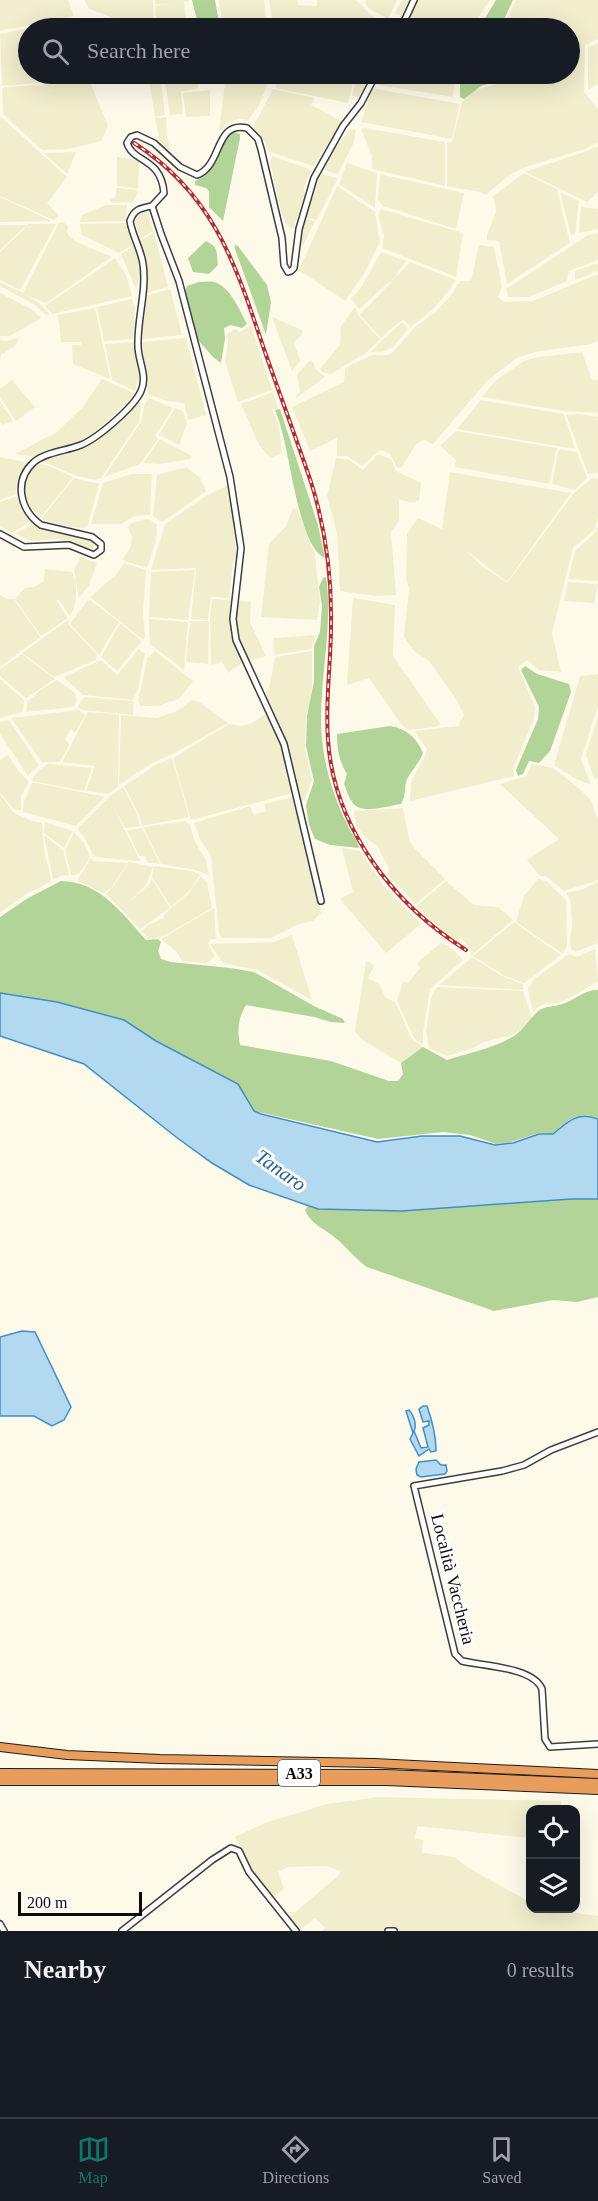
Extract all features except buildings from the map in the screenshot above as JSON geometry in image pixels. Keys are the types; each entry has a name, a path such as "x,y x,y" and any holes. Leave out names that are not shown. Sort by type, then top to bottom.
{"highway":[{"path":"0,1748 67,1755 160,1759 374,1762 598,1774"},
{"name":"A33","path":"0,1773 387,1774 598,1783"},
{"name":"A33","path":"0,1781 386,1780 598,1790"}],"street":[{"path":"406,18 414,0"},
{"path":"0,534 24,547 69,545 94,555 101,550 101,544 92,537 50,527 34,520 22,500 22,483 25,474 36,460 91,439 130,406 143,387 144,375 138,345 143,264 130,220 137,209 152,206 164,194 163,182 155,168 129,148 127,142 131,137 137,135 154,143 180,167 197,175 208,168 227,132 236,126 247,128 258,139 261,149 282,238 284,266 288,272 294,268 299,229 318,169 371,84"},
{"path":"152,206 160,234 179,280 230,477 241,548 233,619 236,640 284,744 321,901"},
{"name":"Località Vaccheria","path":"598,1432 551,1450 524,1465 414,1486 454,1654 462,1661 528,1674 539,1683 542,1689 545,1739 550,1747 598,1743"},
{"path":"122,1931 212,1860 231,1848 239,1851 249,1872 296,1931"},
{"path":"0,1924 4,1931"},
{"path":"387,1931 394,1931"}],"shaded area":[{"path":"0,0 68,0 74,16 18,18 18,27 0,31"},
{"path":"85,0 153,0 154,18 113,18 88,8"},
{"path":"155,0 189,1 184,2 186,18 156,18 155,6 180,3 155,5"},
{"path":"219,0 264,0 266,18 222,18"},
{"path":"269,0 297,0 298,5 317,6 317,0 356,0 374,18 272,18"},
{"path":"366,0 397,0 388,18 370,9 365,3"},
{"path":"402,0 411,0 403,17 395,13"},
{"path":"417,0 490,0 478,18 409,18"},
{"path":"516,0 598,0 598,39 585,45 584,92 598,109 598,142 585,149 526,167 509,175 486,195 447,186 447,143 452,142 462,102 472,91 497,84 580,84 580,18 508,18"},
{"path":"18,30 18,84 27,84 2,86 0,34"},
{"path":"598,43 598,84 588,90 588,48"},
{"path":"91,84 108,126 101,141 69,149 42,150 3,114 2,89 5,87"},
{"path":"150,84 161,84 165,115 155,117"},
{"path":"165,84 198,84 198,88 181,92 183,114 170,115"},
{"path":"225,84 268,84 258,107 248,120 239,119 229,122 219,132"},
{"path":"277,84 353,84 348,103 276,88"},
{"path":"355,84 367,84 360,97 352,96"},
{"path":"372,84 454,84 453,97"},
{"path":"371,88 460,104 452,139 361,122"},
{"path":"273,89 315,98 311,105 342,121 314,166 269,152 261,135 253,127"},
{"path":"210,90 210,116 186,117 183,93"},
{"path":"0,116 67,177 47,203 59,216 54,220 0,196"},
{"path":"166,117 171,153 160,141 155,118"},
{"path":"350,129 356,130 354,142 338,174 324,170 334,149"},
{"path":"361,129 445,142 445,186 372,169 372,156"},
{"path":"598,146 598,192 587,202 525,172 587,151"},
{"path":"76,152 67,174 44,153"},
{"path":"272,156 312,170 304,187 305,194 294,227 290,228 286,224 281,211 270,162"},
{"path":"117,157 139,160 138,189 117,186"},
{"path":"347,163 377,173 375,208 339,184"},
{"path":"524,173 557,189 570,243 507,284 499,241 487,240 487,235 496,211 493,196"},
{"path":"321,174 338,178 317,220 306,217"},
{"path":"380,174 464,193 456,229 383,206 378,200"},
{"path":"337,186 375,212 380,242 365,272 345,301 299,270"},
{"path":"117,188 138,190 134,202 112,203 110,200 115,197"},
{"path":"560,192 579,201 575,234 571,235"},
{"path":"0,197 52,221 0,222"},
{"path":"106,205 127,205 126,221 80,222 82,215"},
{"path":"581,207 598,209 598,229 579,233"},
{"path":"381,209 463,233 456,277 382,248 384,236 378,214"},
{"path":"148,212 153,231 140,239 134,218"},
{"path":"306,219 315,221 303,246 299,244"},
{"path":"63,222 68,226 69,236 77,242 112,257 46,303 26,295 50,314 46,315 35,305 0,286 0,282 23,293 59,223"},
{"path":"125,223 134,243 119,253 82,235 80,224"},
{"path":"29,224 56,224 20,290 0,280 0,252"},
{"path":"0,225 27,225 0,250"},
{"path":"154,232 168,287 146,293 146,262 140,241"},
{"path":"598,233 598,260 569,271 567,281 529,297 508,297 506,289 588,235"},
{"path":"479,245 494,247 502,286 498,297 504,302 533,301 598,274 598,341 535,352 517,358 487,381 433,444 424,440 417,443 401,468 397,467 390,454 380,450 362,466 347,456 337,456 337,438 310,451 292,407 344,382 345,368 371,355 388,355 394,351 415,327 450,297 460,281 471,281"},
{"path":"134,246 139,261 140,275 136,289 121,254"},
{"path":"381,252 406,261 395,277 359,309 351,299 362,286"},
{"path":"115,258 126,275 132,296 52,314 45,306"},
{"path":"410,262 456,280 432,310 411,327 403,319 381,338 360,315"},
{"path":"598,263 598,271 575,280 575,271"},
{"path":"170,289 182,335 143,339 146,296"},
{"path":"0,293 33,310 41,318 10,336 0,336"},
{"path":"132,299 135,308 133,339 104,341 97,307"},
{"path":"355,307 358,315 380,339 366,353 331,374 322,372 320,369 340,345 341,326"},
{"path":"95,308 110,379 73,364 72,345 81,345 81,342 61,342 58,315"},
{"path":"272,317 302,330 302,334 294,342 300,361 292,371"},
{"path":"402,322 408,329 393,347 385,351 369,353"},
{"path":"251,325 272,390 238,402 225,362 227,334 235,329 240,332"},
{"path":"19,338 15,346 1,355 0,360 0,340"},
{"path":"186,338 206,415 188,420 184,403 167,401 148,394 142,342"},
{"path":"134,342 139,378 135,391 112,380 105,344"},
{"path":"582,352 592,380 598,380 598,413 564,411 482,397 495,381 524,361 538,357"},
{"path":"310,360 314,363 315,369 325,377 295,399 300,391 297,375"},
{"path":"102,379 136,394 83,441 36,457 15,454 57,432 82,408"},
{"path":"12,380 35,407 16,421 0,397 0,389"},
{"path":"273,392 278,409 272,409 279,426 282,453 270,458 259,445 241,404"},
{"path":"139,398 141,406 139,422 101,478 96,480 77,476 41,461 82,450 97,441 128,415"},
{"path":"149,398 173,408 155,436 158,439 140,464 104,477 141,422 144,406"},
{"path":"481,400 564,414 575,449 457,429"},
{"path":"0,401 13,421 2,425 0,421"},
{"path":"175,408 183,411 187,423 179,445 159,435"},
{"path":"579,414 598,417 598,473 588,474 566,415"},
{"path":"456,431 557,448 549,484 455,467 456,460 440,446"},
{"path":"160,439 192,456 191,459 160,464 143,463"},
{"path":"561,449 577,452 587,478 575,490 552,484 558,452"},
{"path":"378,454 391,459 396,471 421,483 419,500 412,503 399,499 399,521 391,532 396,595 376,596 340,591 337,533 327,496 336,458 348,459 363,470"},
{"path":"0,457 29,463 17,480 16,494 0,500"},
{"path":"36,463 73,477 40,518 26,501 24,492 26,479"},
{"path":"186,467 200,478 206,491 163,522 160,521 153,516 157,475"},
{"path":"450,472 571,493 507,582 467,551 481,565 507,583 573,494 592,478 598,479 598,518 594,530 573,548 552,633 561,672 539,670 527,660 518,667 535,707 534,719 513,769 514,776 410,801 411,782 427,749 414,731 458,726 464,715 456,699 429,661 415,652 404,637 409,588 406,579 407,534 418,518 442,529"},
{"path":"131,474 152,474 150,515 135,516 121,524 91,524 103,483"},
{"path":"74,478 99,484 88,525 83,528 70,527 41,519"},
{"path":"229,485 236,557 233,562 229,598 211,597 208,620 191,619 196,568 151,570 165,524 207,495"},
{"path":"18,496 21,510 30,522 13,532 8,531 0,525 0,502"},
{"path":"293,508 297,509 315,555 320,603 317,620 261,617 269,544 286,526"},
{"path":"149,519 157,525 156,541 147,568 122,560 131,546 132,537 128,527 131,523"},
{"path":"33,524 48,530 86,537 93,541 94,548 91,551 83,549 58,539 32,541 15,534"},
{"path":"598,526 598,581 568,579 575,551 596,532"},
{"path":"80,557 97,563 89,585 79,598 74,570"},
{"path":"124,563 146,570 143,614 145,637 143,640 90,597 116,575"},
{"path":"45,569 72,572 76,581 76,594 74,609 70,616 59,600 56,600 68,618 41,636 15,599 25,588 34,587 44,581"},
{"path":"195,570 188,620 149,617 151,572"},
{"path":"568,582 598,584 594,603 564,601"},
{"path":"0,595 7,599 14,599 40,637 0,667"},
{"path":"353,598 395,605 393,656 440,724 436,727 408,730 402,725 369,678 347,685"},
{"path":"212,599 251,602 250,622 266,656 242,663 228,673 222,662 211,665"},
{"path":"90,600 119,622 99,655 70,624"},
{"path":"149,619 188,622 184,670 150,644"},
{"path":"68,620 69,625 97,654 96,660 54,677 22,653"},
{"path":"190,621 209,621 208,664 186,662"},
{"path":"120,623 142,641 117,671 101,657"},
{"path":"317,635 311,649 274,655 273,638"},
{"path":"139,649 145,654 138,689 133,700 83,695 64,677 101,660 117,675"},
{"path":"155,651 193,681 179,699 158,706 140,706 138,701 147,659"},
{"path":"312,651 311,699 306,715 305,749 312,780 304,801 300,801 288,745 265,694 269,688 275,657"},
{"path":"22,654 55,679 26,698 0,676 0,669"},
{"path":"598,674 598,706 581,759 591,785 574,778 554,765 580,676"},
{"path":"0,679 24,700 23,712 0,718"},
{"path":"57,680 74,692 77,701 73,707 26,712 27,702 43,688"},
{"path":"84,697 134,701 133,715 81,710 78,706"},
{"path":"192,700 199,702 228,723 175,753 152,763 119,785 121,715 157,718 177,711"},
{"path":"79,710 85,715 75,733 71,729 65,739 69,745 60,762 42,762 11,718"},
{"path":"88,712 119,714 118,787 108,794 86,791 95,766 62,762"},
{"path":"267,713 283,749 293,793 191,820 173,758 229,724 242,726 252,723"},
{"path":"598,716 598,778 594,779 586,755"},
{"path":"9,720 39,765 28,776 0,734 0,722"},
{"path":"8,755 29,782 21,796 21,810 14,810 0,792 0,760"},
{"path":"172,758 189,817 142,826 140,817 124,786 157,764"},
{"path":"48,764 92,768 84,791 32,781 39,770"},
{"path":"532,764 553,768 591,800 598,820 598,880 564,891 546,876 540,876 527,860 559,839 500,784 526,776"},
{"path":"32,783 105,797 76,826 23,812 24,801"},
{"path":"123,787 138,816 140,826 125,828 114,808 140,861 94,857 84,837 77,829 109,797"},
{"path":"0,794 14,813 42,823 44,850 51,879 50,882 23,896 0,913"},
{"path":"293,797 299,814 321,913 313,921 299,924 271,938 222,938 219,934 211,856 200,839 194,823 250,806 254,815 266,811 264,804"},
{"path":"403,808 409,840 445,879 416,904 388,875 389,868 377,846 363,835 356,824 354,811"},
{"path":"185,821 190,825 195,842 206,860 209,875 161,864 143,827"},
{"path":"45,822 73,831 64,848 44,833"},
{"path":"142,828 160,864 148,863 145,856 139,856 127,830"},
{"path":"74,832 84,843 89,859 82,870 76,875 71,875 65,850"},
{"path":"44,835 63,850 69,876 62,875 53,880"},
{"path":"342,848 360,851 383,885 421,924 386,953 340,899 353,892"},
{"path":"91,858 94,861 128,863 111,888 104,893 77,881"},
{"path":"129,862 153,867 146,885 128,903 149,885 152,879 170,908 140,929 106,894"},
{"path":"154,866 192,871 200,875 189,891 171,907 152,877"},
{"path":"201,876 207,883 212,908 162,937 148,939 142,931 148,925 164,918 163,915 188,894"},
{"path":"538,879 546,881 566,900 567,946 563,954 516,922 524,896"},
{"path":"446,881 474,905 498,907 513,920 471,956 471,949 461,938 456,940 442,931 416,906"},
{"path":"598,882 598,943 575,952 571,949 570,899 566,893"},
{"path":"214,908 216,939 208,943 215,957 206,963 182,961 177,952 161,939"},
{"path":"514,922 561,955 524,983 505,976 473,956"},
{"path":"292,935 312,1000 257,970 223,963 210,944 274,942"},
{"path":"441,943 449,946 463,960 430,989 423,1044 413,1036 397,1001 403,981 408,983 420,968 417,963"},
{"path":"595,949 598,981 559,1003 538,1007 533,1013 528,989 534,979 569,954 576,957"},
{"path":"472,957 502,976 523,984 523,990 439,985"},
{"path":"366,962 374,966 368,978 380,985 385,997 396,1003 411,1038 423,1047 401,1063 361,1039 355,1031"},
{"path":"438,987 523,991 532,1018 525,1027 512,1035 484,1042 447,1056 429,1048 426,1031 431,998"},
{"path":"379,1797 561,1801 562,1805 526,1805 526,1838 417,1826 415,1839 423,1840 422,1853 455,1857 467,1867 526,1900 526,1913 577,1913 598,1916 598,1931 322,1931 325,1928 315,1918 299,1931 289,1917 337,1877 341,1871 326,1866 288,1867 278,1872 284,1889 272,1898 247,1864 235,1837 265,1823 327,1804"}],"green space":[{"path":"192,0 215,0 218,18 196,18"},
{"path":"496,0 513,0 505,18 485,18"},
{"path":"460,84 487,84 464,99 460,97"},
{"path":"233,132 240,134 240,138 223,221 209,207 209,191 195,185 195,181 203,177 213,165"},
{"path":"206,241 215,248 218,265 209,274 193,272 188,258"},
{"path":"235,245 267,285 271,302 266,335 235,249"},
{"path":"199,282 214,282 225,288 247,324 242,328 231,325 224,328 225,338 221,363 198,340 185,291 187,286"},
{"path":"280,409 318,525 325,558 316,551 302,519 275,410"},
{"path":"326,577 328,618 321,719 322,740 325,762 334,794 359,848 330,845 315,839 309,825 306,805 314,781 306,746 307,716 314,681 314,646 320,632 322,606 319,587 323,578"},
{"path":"525,666 537,674 569,684 571,692 550,751 539,763 529,761 523,774 518,776 516,770 538,719 539,707 521,670"},
{"path":"390,726 410,735 423,753 407,779 401,804 360,808 352,802 344,784 347,774 339,755 337,734"},
{"path":"61,881 75,882 99,893 119,910 146,940 158,939 161,942 158,951 161,959 254,972 314,1006 343,1019 345,1023 246,1005 239,1024 240,1045 331,1061 389,1081 398,1081 403,1074 401,1063 423,1047 447,1060 482,1050 514,1036 542,1009 598,990 598,1118 578,1116 567,1121 552,1134 539,1133 496,1144 470,1135 443,1132 378,1139 254,1111 238,1084 156,1041 124,1020 57,1002 0,993 0,917 28,898"},
{"path":"598,1199 598,1297 577,1302 553,1300 494,1311 367,1267 338,1240 315,1223 305,1210 308,1206 318,1209 402,1211"}],"water":[{"name":"Tanaro","path":"0,993 57,1002 124,1020 156,1041 238,1084 254,1111 377,1142 422,1136 460,1136 495,1145 513,1143 539,1134 553,1134 568,1122 579,1117 598,1119 598,1199 402,1211 318,1209 249,1185 212,1163 84,1064 0,1036"},
{"path":"22,1331 35,1332 71,1407 64,1420 52,1426 34,1416 0,1416 0,1337"},
{"path":"427,1406 431,1417 436,1451 431,1452 429,1449 419,1456 410,1439 413,1433 406,1411 409,1410 414,1417 414,1431 421,1448 428,1447 423,1428 429,1425 429,1421 423,1422 419,1409"},
{"path":"436,1460 441,1465 446,1465 445,1474 421,1477 417,1475 416,1469 419,1462"}],"railway":[{"path":"134,143 162,163 185,186 219,235 244,290 311,482 321,518 329,571 331,626 328,740 333,772 342,803 355,833 372,861 392,887 414,910 466,950"}]}
